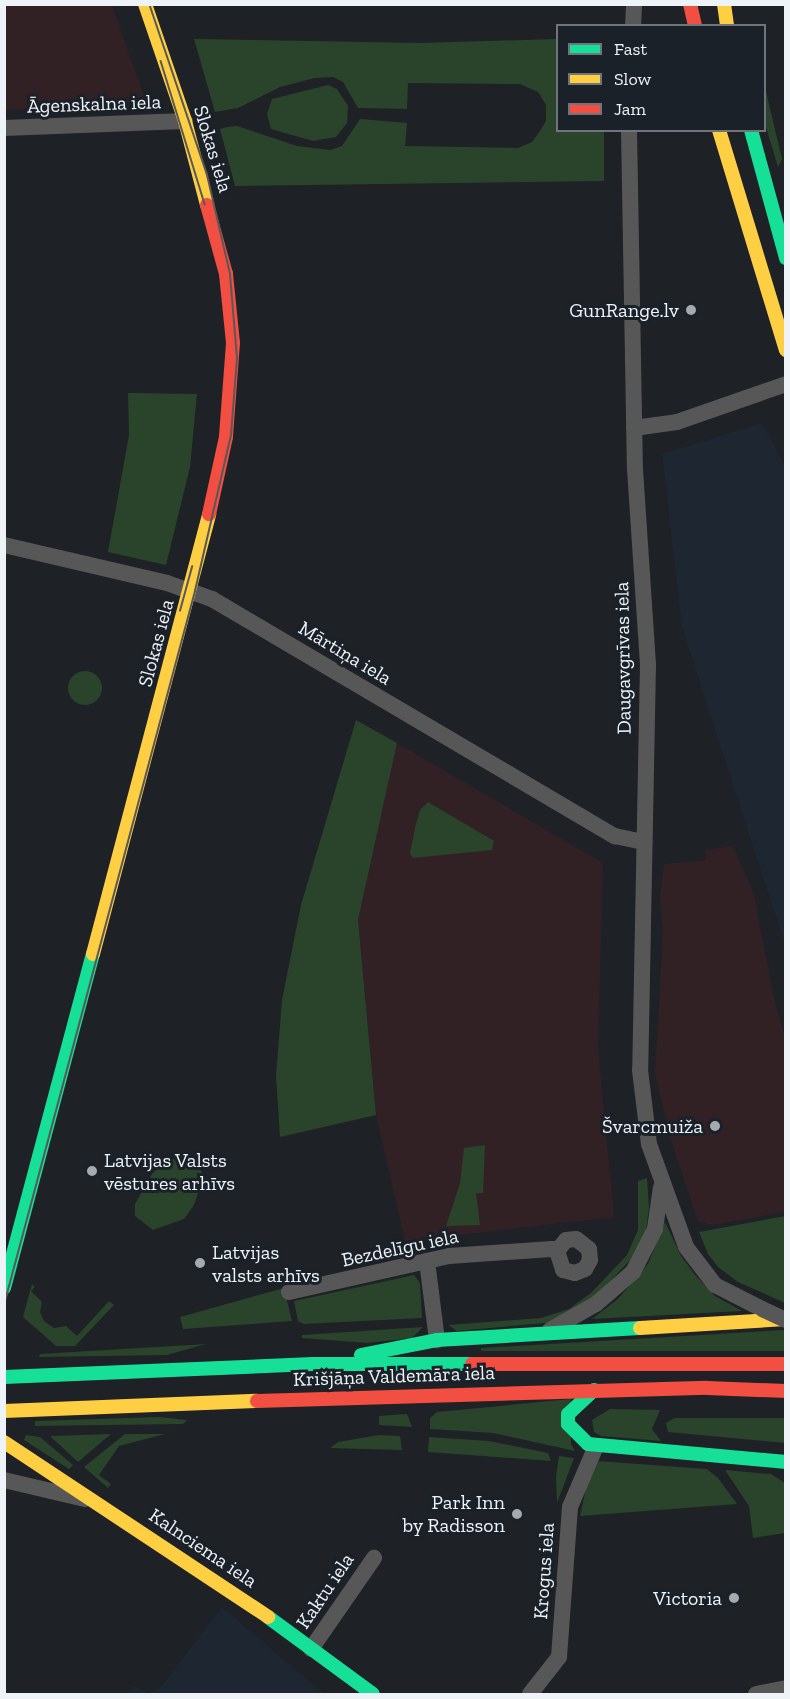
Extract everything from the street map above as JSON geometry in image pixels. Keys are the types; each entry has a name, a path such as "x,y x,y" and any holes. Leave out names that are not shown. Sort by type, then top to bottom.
{"main road":[{"name":"Slokas iela","path":"4,1288 223,460 233,343 217,231 185,121 145,4"},
{"path":"724,4 727,24"},
{"path":"689,6 694,24"},
{"path":"720,132 786,350"},
{"path":"752,132 786,258"},
{"path":"313,1364 437,1340 786,1319"},
{"name":"Krišjāņa Valdemāra iela","path":"4,1377 313,1364 786,1364"},
{"path":"594,1390 581,1398 568,1414 568,1424 577,1435 596,1446 786,1462"},
{"name":"Krišjāņa Valdemāra iela","path":"4,1411 594,1390 786,1391"},
{"name":"Kalnciema iela","path":"4,1442 164,1544 373,1695"}],"street":[{"name":"Āgenskalna iela","path":"4,129 185,121"},
{"name":"Daugavgrīvas iela","path":"629,132 634,428 648,664 640,1070 649,1144 661,1183 686,1246 699,1268 715,1285 786,1319"},
{"path":"634,428 677,422 786,384"},
{"name":"Mārtiņa iela","path":"4,546 190,589 218,602 615,836 644,842"},
{"name":"Daugavgrīvas iela","path":"545,1333 596,1304 633,1272 655,1229 661,1183"},
{"name":"Bezdelīgu iela","path":"289,1293 448,1256 556,1251"},
{"path":"427,1261 437,1340"},
{"name":"Krogus iela","path":"530,1695 559,1657 570,1507 596,1446"},
{"path":"4,1480 92,1500"},
{"name":"Kaktu iela","path":"311,1649 374,1558"},
{"path":"756,1695 786,1688"}],"shaded area":[{"path":"4,5 112,5 145,99 142,106 5,110"},
{"path":"762,423 786,468 785,945 682,628 662,454"},
{"path":"397,743 603,863 598,1048 614,1217 405,1241 376,1115 358,920"},
{"path":"733,846 754,894 773,994 785,1038 785,1212 711,1225 698,1221 671,1140 655,1074 663,932 660,896 664,864 706,860 705,850"},
{"path":"222,1607 324,1694 127,1694 134,1686 148,1693 160,1688"}],"green space":[{"path":"194,39 420,43 556,39 556,132 604,132 604,181 235,186 220,129 237,126 297,146 330,150 342,146 360,119 407,123 405,146 518,148 532,142 546,121 546,105 538,92 520,84 408,83 407,109 358,108 343,82 333,77 315,78 280,87 238,108 215,112"},
{"path":"328,85 337,89 348,106 347,123 336,137 313,141 271,129 267,114 272,99"},
{"path":"766,91 782,159 778,167 766,127"},
{"path":"128,393 197,394 190,467 166,565 108,552 129,435"},
{"path":"85,671 97,676 102,688 97,700 85,705 73,700 68,688 73,676"},
{"path":"356,720 397,743 358,920 376,1115 280,1137 276,1076 282,1000 301,905"},
{"path":"428,802 494,841 492,850 413,858 410,853 415,828 420,810"},
{"path":"485,1145 483,1193 476,1193 480,1225 446,1226 460,1183 464,1148"},
{"path":"169,1158 198,1164 203,1175 201,1184 194,1205 184,1219 153,1230 135,1216 135,1204 152,1174"},
{"path":"647,1178 649,1208 646,1232 634,1256 597,1295 555,1322 457,1331 448,1325 541,1318 569,1309 591,1293 627,1255 638,1230 638,1181"},
{"path":"785,1216 785,1303 738,1282 718,1267 708,1254 699,1232"},
{"path":"665,1222 681,1256 696,1276 715,1296 742,1311 592,1319 618,1299 648,1264"},
{"path":"414,1275 420,1283 422,1318 304,1324 298,1321 294,1301"},
{"path":"32,1284 35,1287 31,1291 42,1302 40,1312 44,1321 54,1328 66,1326 77,1336 109,1301 114,1305 75,1346 56,1346 23,1317"},
{"path":"284,1288 292,1321 183,1329 180,1317"},
{"path":"423,1327 412,1338 368,1343 302,1338 302,1335"},
{"path":"785,1330 785,1351 481,1351 481,1348"},
{"path":"206,1344 167,1355 39,1357 40,1354"},
{"path":"571,1399 571,1444 575,1451 493,1433 430,1429 430,1418 437,1412"},
{"path":"610,1409 660,1410 652,1429 661,1441 601,1436 594,1432 592,1420"},
{"path":"407,1414 412,1427 379,1425 379,1416"},
{"path":"159,1417 187,1420 183,1424 35,1426 35,1421"},
{"path":"675,1418 785,1418 785,1443 668,1432 666,1423"},
{"path":"111,1434 78,1462 51,1437 51,1436"},
{"path":"125,1434 165,1434 119,1446 99,1475 111,1484 108,1488 84,1467"},
{"path":"26,1435 40,1437 73,1465 69,1469 24,1440"},
{"path":"379,1435 400,1436 402,1450 330,1448 338,1442"},
{"path":"429,1437 489,1441 548,1453 551,1461 428,1452"},
{"path":"559,1456 574,1458 557,1503 556,1476"},
{"path":"597,1461 707,1469 718,1478 737,1504 580,1516 587,1484"},
{"path":"725,1470 771,1474 785,1483 785,1533 753,1538 749,1506"}],"tram line":[{"path":"4,1305 195,591 231,435 237,358 230,274 207,175 149,4"},
{"path":"161,61 205,204"},
{"path":"180,611 192,567"}],"traffic: fast":[{"path":"752,132 786,258"},
{"path":"4,1288 93,954"},
{"path":"361,1355 437,1340 640,1328"},
{"path":"4,1377 313,1364 472,1364"},
{"path":"594,1390 568,1414 568,1424 588,1444 786,1462"},
{"path":"268,1617 373,1694"}],"traffic: slow":[{"path":"145,4 185,121 207,205"},
{"path":"724,4 727,24"},
{"path":"720,132 786,350"},
{"path":"93,954 209,514"},
{"path":"640,1328 786,1319"},
{"path":"4,1411 257,1401"},
{"path":"4,1442 268,1617"}],"traffic: jam":[{"path":"690,4 695,24"},
{"path":"207,205 226,274 233,343 226,437 209,514"},
{"path":"472,1364 786,1364"},
{"path":"257,1401 707,1388 786,1391"}],"place":[{"name":"GunRange.lv","path":"691,310"},
{"name":"Švarcmuiža","path":"715,1126"},
{"name":"Latvijas Valsts vēstures arhīvs","path":"92,1171"},
{"name":"Latvijas valsts arhīvs","path":"200,1263"},
{"name":"Park Inn by Radisson","path":"517,1514"},
{"name":"Victoria","path":"734,1598"}]}
